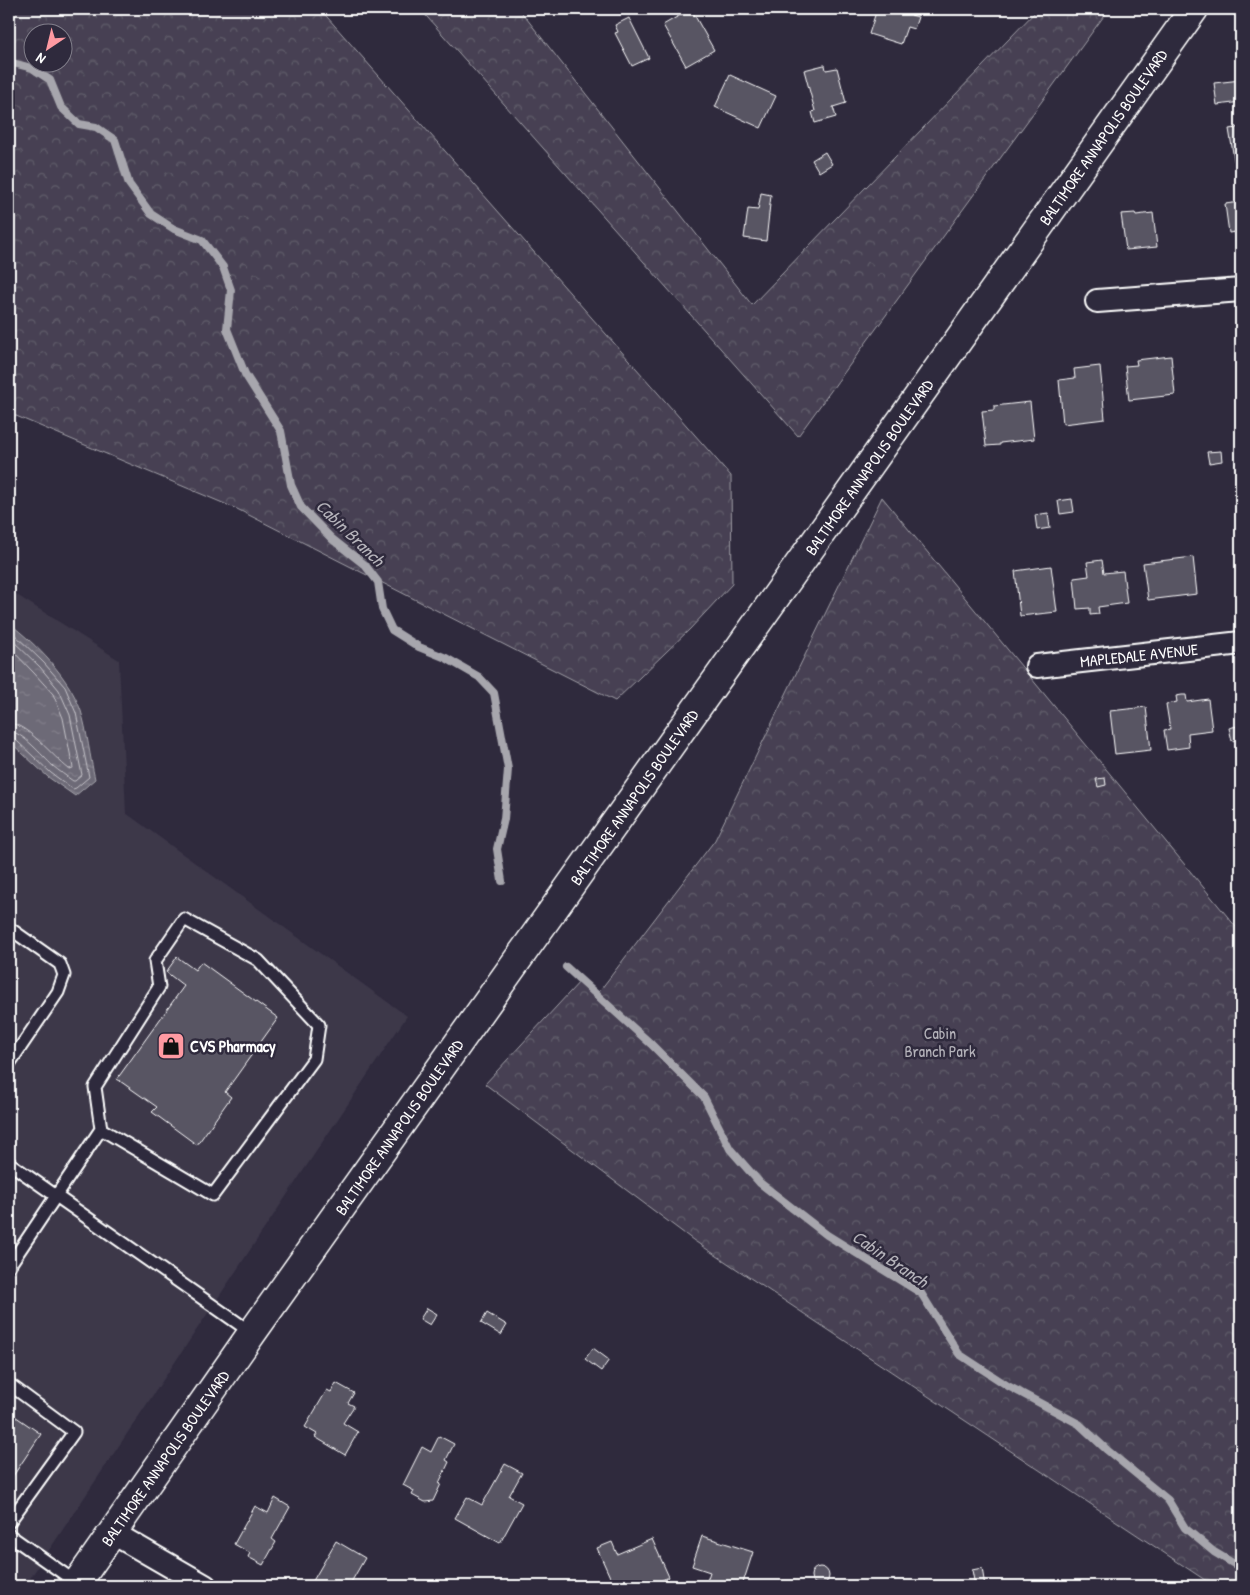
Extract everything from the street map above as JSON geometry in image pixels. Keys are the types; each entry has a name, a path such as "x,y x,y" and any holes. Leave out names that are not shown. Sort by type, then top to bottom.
{"main road":[{"name":"BALTIMORE ANNAPOLIS BOULEVARD","path":"76,1585 252,1334 1194,9"}],"street":[{"path":"1097,301 1241,290"},
{"name":"MAPLEDALE AVENUE","path":"1037,666 1241,643"},
{"path":"113,1533 205,1586"}],"lane":[{"path":"9,1266 101,1129 95,1087 159,987 155,961 184,919 258,960 319,1025 314,1059 213,1195 101,1129"},
{"path":"9,928 60,964 64,975 58,992 9,1064"},
{"path":"9,1163 252,1334"},
{"path":"9,1384 74,1432 9,1522"},
{"path":"9,1535 76,1585"}],"shaded area":[{"path":"9,590 119,660 126,813 407,1016 25,1586 9,1586"}],"green space":[{"path":"9,9 320,9 731,476 732,584 690,629 615,701 237,509 9,413"},
{"path":"420,9 519,9 752,305 1038,9 1109,9 798,436"},
{"name":"Cabin Branch Park","path":"882,497 1241,933 1241,1586 1214,1586 693,1240 485,1084 581,980 598,993 715,840"}],"water":[{"path":"9,623 51,662 69,686 81,711 95,779 75,796 48,777 9,741"}],"building":[{"path":"691,9 714,50 686,66 663,25"},
{"path":"877,9 912,9 911,15 918,17 914,29 907,27 901,44 869,34"},
{"path":"629,18 649,58 632,66 615,33 618,32 615,25"},
{"path":"825,65 826,70 837,68 846,103 833,107 836,117 815,123 812,112 815,111 804,70"},
{"path":"730,75 776,96 761,128 715,107"},
{"path":"1241,80 1241,102 1217,105 1214,83"},
{"path":"1241,127 1241,182 1238,183 1229,129"},
{"path":"825,152 832,164 819,172 812,160"},
{"path":"761,193 771,195 766,241 744,238 748,209 758,210"},
{"path":"1239,197 1241,197 1241,241 1236,241 1235,232 1229,233 1225,204 1240,202"},
{"path":"1135,213 1136,215 1153,213 1157,247 1126,250 1121,214"},
{"path":"1171,356 1175,395 1129,400 1125,366 1137,365 1136,360"},
{"path":"1100,366 1105,419 1063,424 1059,380 1075,378 1074,369"},
{"path":"1030,402 1034,439 986,446 982,411 994,410 994,406"},
{"path":"1221,451 1222,461 1209,463 1207,452"},
{"path":"1072,499 1074,512 1060,514 1058,501"},
{"path":"1048,513 1050,528 1037,530 1035,515"},
{"path":"1193,557 1197,594 1148,600 1143,563"},
{"path":"1102,560 1104,573 1123,571 1127,603 1098,607 1099,614 1090,615 1090,608 1077,609 1074,578 1089,576 1087,562"},
{"path":"1051,566 1057,612 1020,616 1015,571"},
{"path":"1186,695 1187,702 1208,699 1212,730 1188,733 1189,747 1167,750 1164,730 1170,729 1166,704 1177,702 1176,696"},
{"path":"1146,707 1151,750 1115,754 1110,711"},
{"path":"1241,725 1241,739 1232,741 1229,728"},
{"path":"1105,778 1106,785 1098,787 1096,779"},
{"path":"177,957 195,970 201,962 278,1018 225,1092 231,1097 197,1145 152,1112 157,1107 117,1079 184,986 166,972"},
{"path":"427,1308 437,1314 430,1325 420,1319"},
{"path":"487,1313 507,1325 501,1335 481,1323"},
{"path":"593,1348 609,1360 601,1371 585,1359"},
{"path":"336,1383 354,1393 348,1403 354,1406 343,1423 358,1432 345,1455 315,1437 317,1434 305,1427 327,1390 331,1392"},
{"path":"9,1412 41,1434 9,1482"},
{"path":"439,1436 454,1444 446,1460 449,1462 433,1501 425,1502 412,1495 414,1491 403,1485 422,1447 431,1452"},
{"path":"505,1464 522,1473 509,1496 522,1503 500,1543 455,1518 467,1497 482,1505"},
{"path":"275,1498 290,1507 272,1539 276,1542 263,1565 248,1557 250,1553 234,1544 255,1506 268,1513"},
{"path":"702,1536 753,1552 742,1586 723,1586 707,1581 710,1572 692,1566"},
{"path":"652,1539 669,1577 649,1586 635,1586 633,1581 621,1586 614,1586 597,1548 612,1542 617,1554"},
{"path":"336,1541 365,1558 349,1586 310,1586"},
{"path":"820,1567 826,1570 829,1576 826,1582 820,1585 814,1582 811,1576 814,1570"},
{"path":"982,1568 985,1586 975,1586 972,1570"}],"waterway":[{"name":"Cabin Branch","path":"9,62 32,68 50,80 61,107 79,124 96,127 115,140 129,184 151,214 174,229 202,240 223,267 231,290 227,329 245,374 281,431 291,485 301,507 332,539 365,565 378,582 382,609 392,630 419,647 446,658 479,677 494,693 508,769 504,819 497,849 502,881"},
{"name":"Cabin Branch","path":"566,967 651,1044 704,1097 730,1149 760,1183 827,1235 921,1293 959,1354 1008,1386 1079,1424 1107,1450 1168,1500 1185,1528 1214,1552 1241,1568"}],"place":[{"name":"CVS Pharmacy","path":"171,1046"}]}
